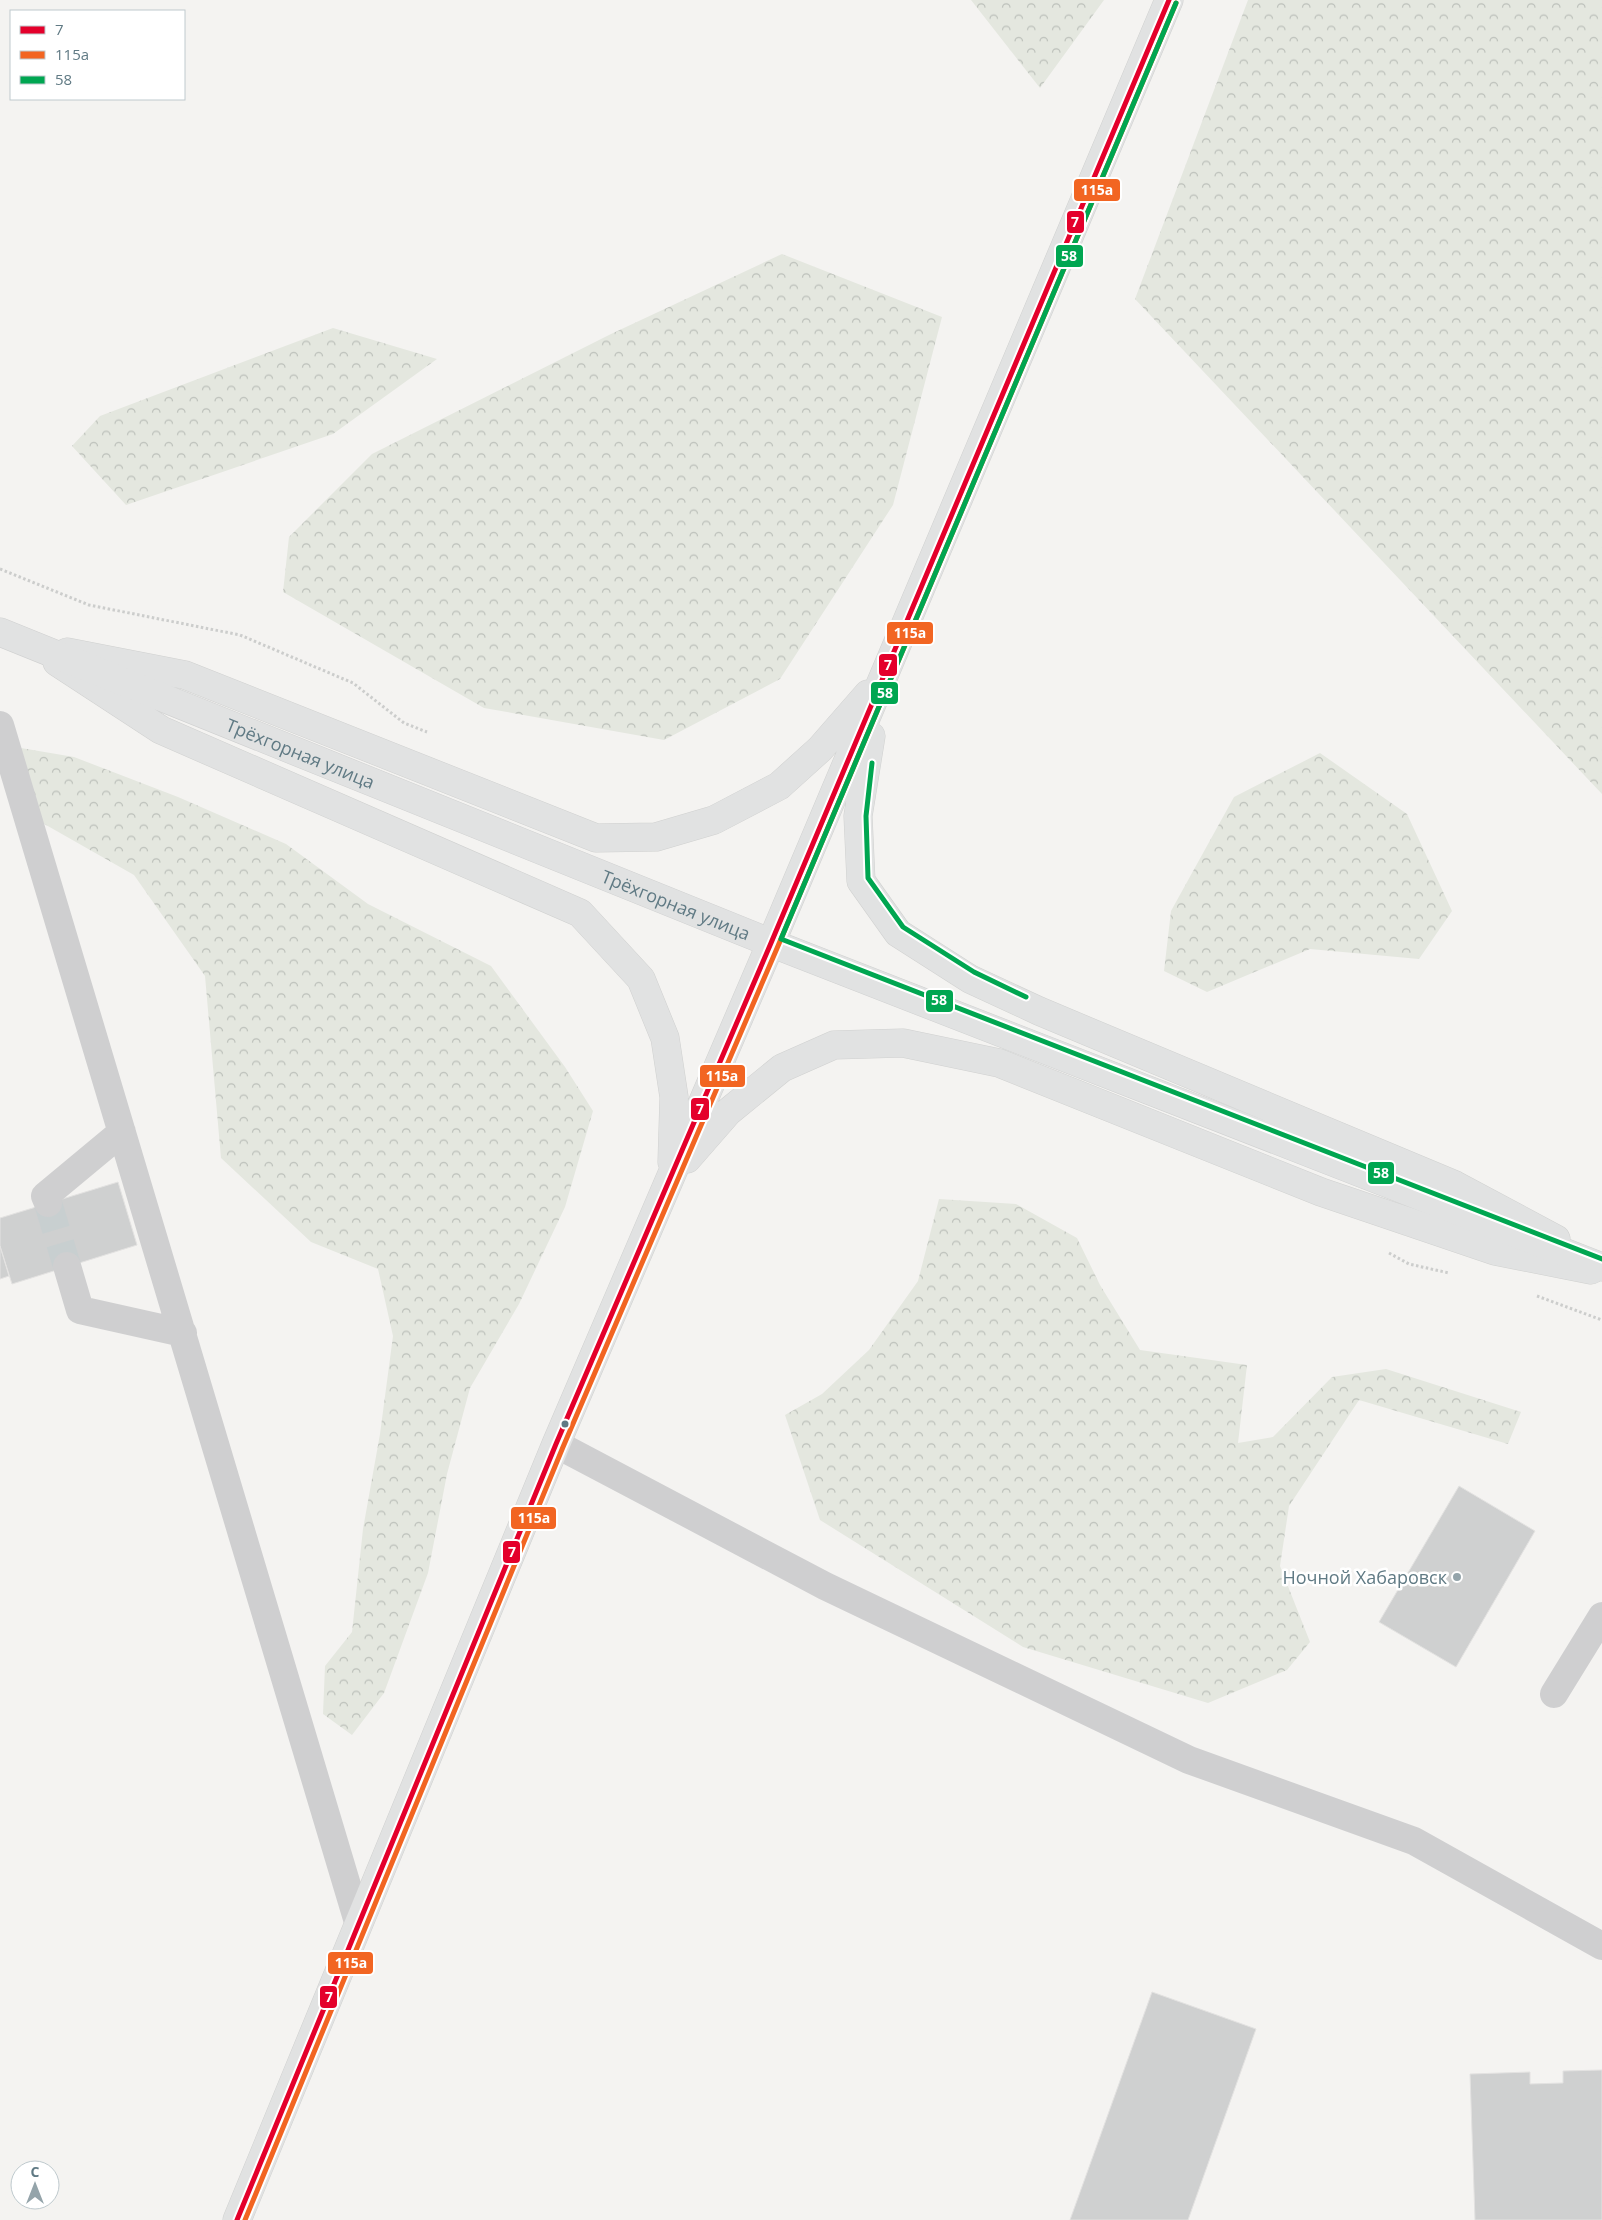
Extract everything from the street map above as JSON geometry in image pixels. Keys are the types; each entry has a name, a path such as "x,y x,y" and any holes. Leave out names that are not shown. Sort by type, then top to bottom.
{"main road":[{"path":"237,2220 556,1444 771,943 1169,0"},
{"path":"0,632 30,644 185,675 596,838 656,837 665,835 714,820 779,786 820,750 885,674"},
{"path":"30,644 161,730 580,913 641,979 665,1038 674,1097 671,1177"},
{"name":"Трёхгорная улица","path":"30,644 771,943 1602,1265"},
{"path":"885,674 865,762 858,825 861,881 898,933 970,979 1039,1011 1455,1185 1602,1265"},
{"path":"671,1177 728,1112 782,1068 834,1045 902,1043 999,1063 1321,1192 1495,1252 1602,1272"}],"lane":[{"path":"0,725 358,1922"},
{"path":"48,1203 45,1196 122,1132"},
{"path":"67,1266 80,1310 183,1333"},
{"path":"556,1444 825,1586 1189,1760 1414,1841 1602,1946"},
{"path":"1554,1694 1602,1616"}],"path":[{"path":"0,569 89,605 240,635 353,683 404,723 431,734"}],"green space":[{"path":"971,0 1104,0 1040,88"},
{"path":"1248,0 1602,0 1602,794 1135,299"},
{"path":"782,254 942,317 893,505 780,679 664,740 484,708 283,592 289,537 372,454 611,334"},
{"path":"333,328 437,359 333,434 126,505 72,446 100,416"},
{"path":"21,748 74,757 178,797 286,844 368,904 491,966 565,1067 593,1111 565,1207 519,1304 470,1388 447,1474 428,1573 384,1693 352,1735 323,1714 325,1666 352,1632 363,1529 380,1434 393,1336 378,1269 311,1242 221,1158 205,976 134,875 39,821"},
{"path":"1320,753 1407,814 1452,911 1419,959 1310,949 1207,992 1164,971 1171,911 1234,797"},
{"path":"939,1199 1016,1204 1077,1238 1100,1285 1140,1350 1247,1365 1238,1443 1273,1437 1332,1377 1386,1369 1521,1412 1508,1444 1359,1400 1289,1506 1280,1566 1310,1642 1287,1670 1208,1703 1023,1647 820,1520 785,1415 822,1394 869,1350 918,1281"}],"building":[{"path":"118,1182 137,1245 12,1284 0,1246 0,1218"},
{"path":"0,1246 9,1276 0,1279"},
{"name":"Ночной Хабаровск","path":"1459,1486 1535,1531 1456,1667 1379,1622"},
{"path":"1152,1992 1256,2029 1188,2220 1070,2220"},
{"path":"1602,2070 1602,2220 1475,2220 1470,2074 1530,2072 1530,2084 1563,2083 1563,2071"}],"tunnel":[{"path":"48,1203 67,1266"}],"transit line":[{"name":"7","path":"237,2220 556,1444 771,943 1169,0"},
{"name":"115а","path":"245,2220 563,1447 778,946 1176,3"},
{"name":"58","path":"1176,3 781,939 1602,1259"},
{"name":"58","path":"872,763 866,816 868,878 903,927 974,972 1026,997"}],"place":[{"name":"Ночной Хабаровск","path":"1457,1577"}]}
